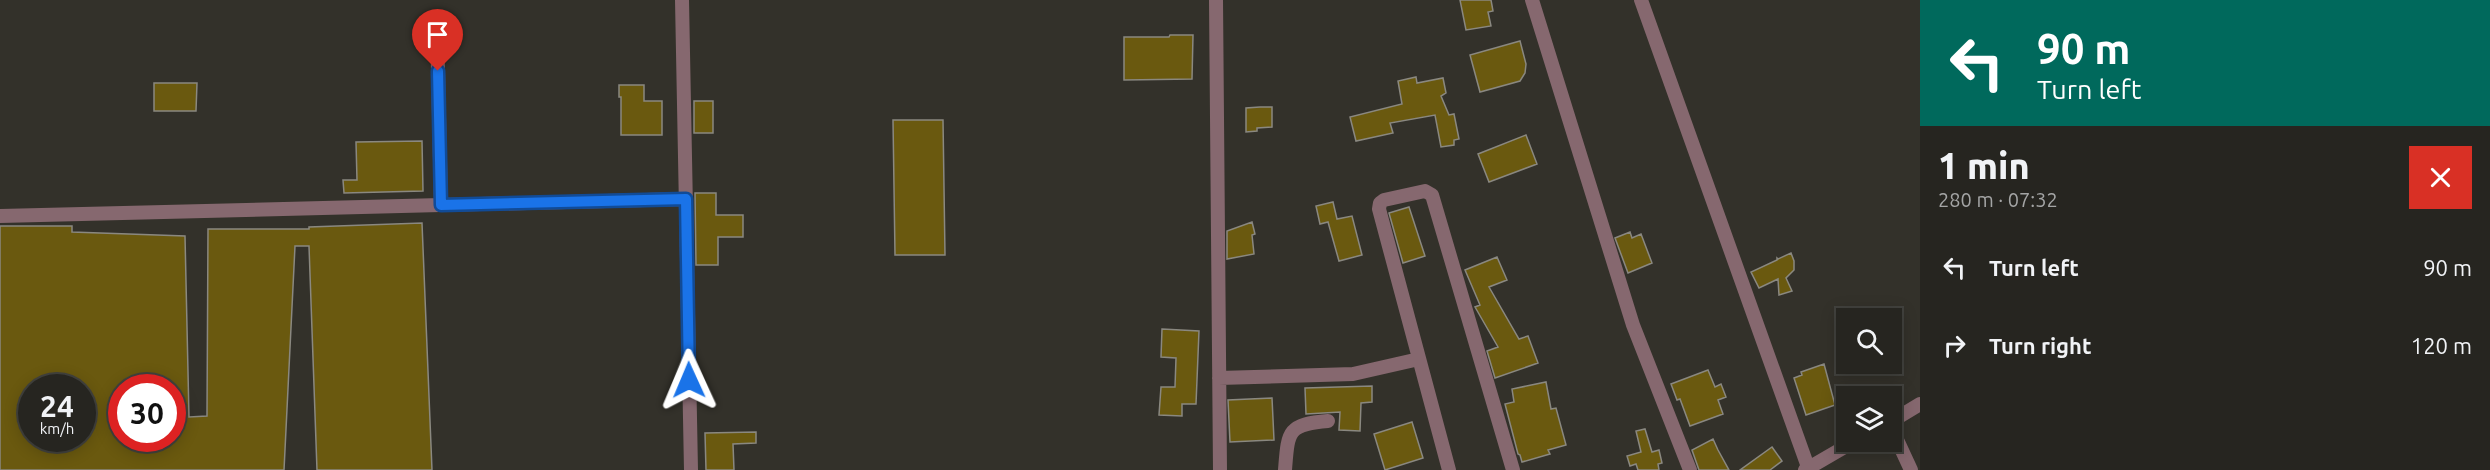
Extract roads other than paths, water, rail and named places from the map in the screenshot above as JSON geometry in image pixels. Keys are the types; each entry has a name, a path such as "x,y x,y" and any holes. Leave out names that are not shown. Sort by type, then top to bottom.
{"street":[{"path":"682,0 691,470"},
{"path":"1216,0 1220,470"},
{"path":"1532,0 1633,325 1689,470"},
{"path":"1641,0 1807,468 1836,452"},
{"path":"437,27 441,205"},
{"path":"1449,470 1378,209 1384,200 1425,191 1432,195 1513,470"},
{"path":"0,216 686,199"},
{"path":"1219,378 1353,374 1419,359"},
{"path":"1902,415 1920,404"},
{"path":"1285,470 1287,448 1292,432 1300,425 1328,421"},
{"path":"1902,451 1911,470"}]}
